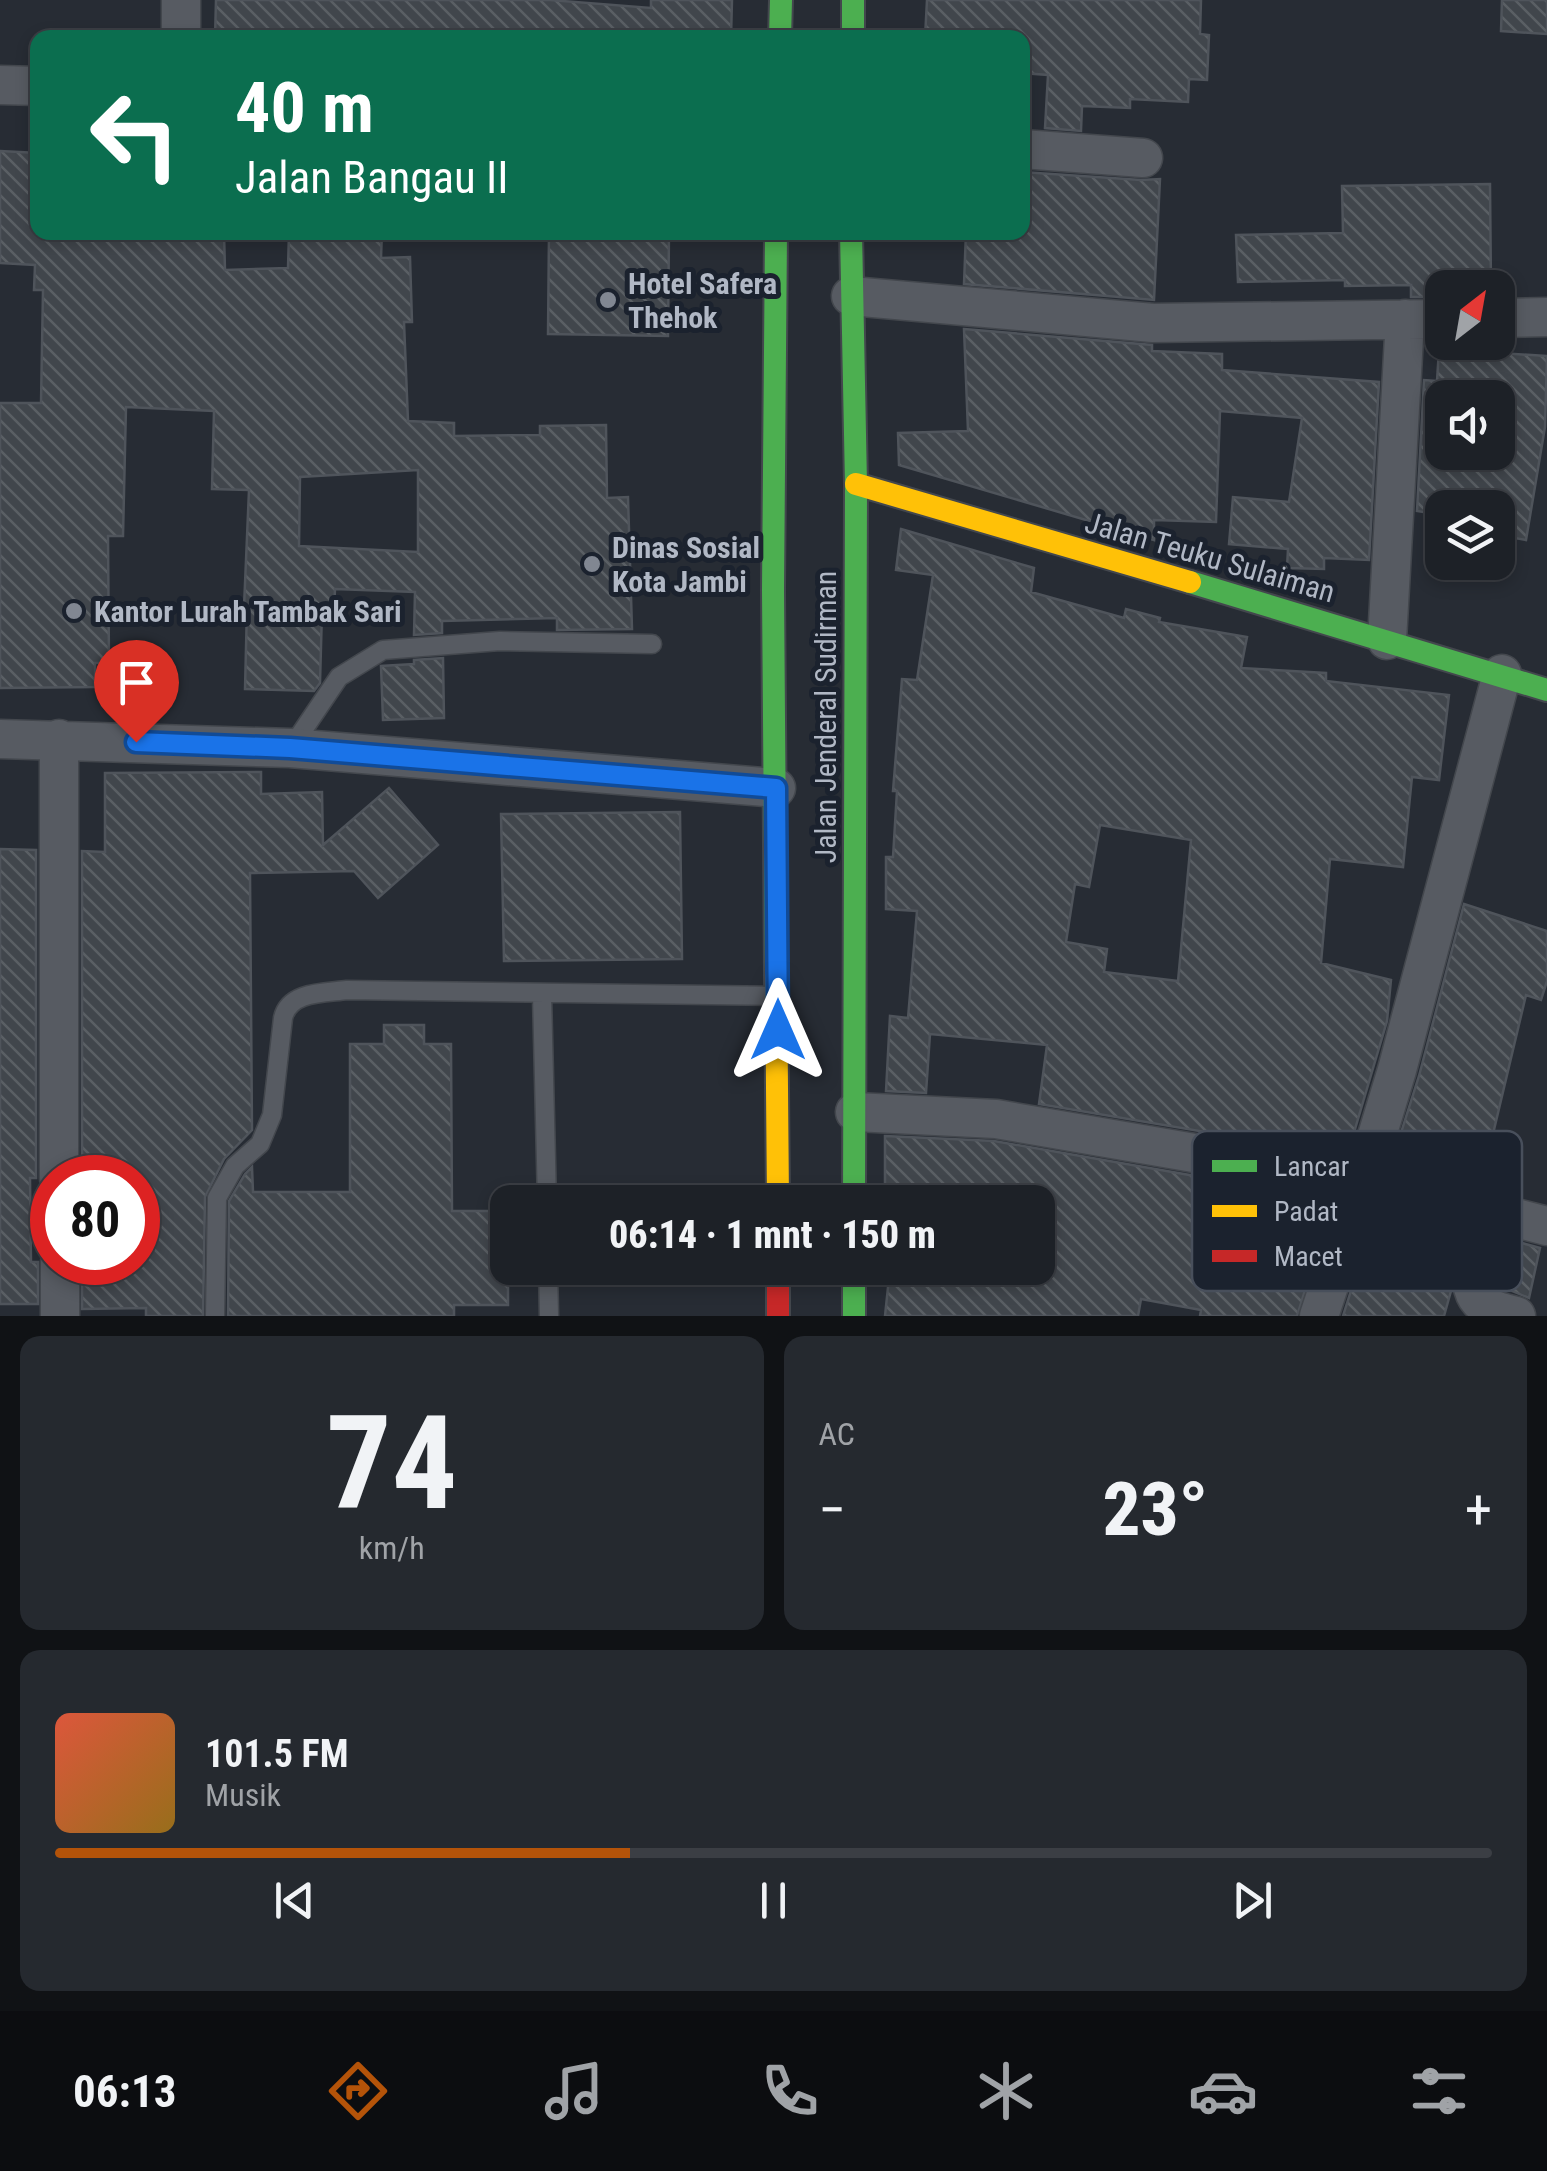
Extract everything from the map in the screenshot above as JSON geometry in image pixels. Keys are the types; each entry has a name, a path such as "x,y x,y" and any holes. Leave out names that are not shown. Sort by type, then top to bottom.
{"main road":[{"path":"780,0 780,30"},
{"path":"853,0 853,30"},
{"name":"Jalan Jenderal Sudirman","path":"776,240 773,590 776,788 787,996 779,1185"},
{"name":"Jalan Jenderal Sudirman","path":"851,240 856,484 844,994 854,1112 854,1185"},
{"name":"Jalan Teuku Sulaiman","path":"856,484 1547,690"},
{"path":"778,1285 778,1316"},
{"path":"854,1285 854,1316"}],"street":[{"path":"181,0 181,30"},
{"path":"0,85 30,86"},
{"path":"1030,150 1143,158"},
{"path":"851,296 1154,323 1425,319"},
{"path":"1515,318 1547,317"},
{"path":"1388,640 1404,319"},
{"path":"1378,1131 1502,674"},
{"path":"0,739 290,748 776,788"},
{"path":"60,739 60,1155"},
{"path":"854,1112 996,1119 1192,1153"},
{"path":"1522,1220 1547,1226"},
{"path":"60,1285 60,1316"},
{"path":"1319,1316 1327,1291"},
{"path":"1474,1291 1478,1300 1491,1309 1516,1316"}],"lane":[{"path":"290,748 339,677 384,650 500,641 652,644"},
{"path":"215,1316 217,1198 234,1166 260,1144 272,1115 285,1009 307,995 348,990 787,996"},
{"path":"542,995 547,1185"},
{"path":"548,1285 549,1316"}],"building":[{"path":"216,0 550,0 651,8 651,0 732,0 731,30 215,30"},
{"path":"927,0 1201,0 1200,34 1209,35 1207,80 1189,79 1188,102 1130,99 1130,108 1082,106 1081,131 1045,128 1048,75 1030,74 1030,30 925,30"},
{"path":"1502,0 1547,0 1547,34 1501,31"},
{"path":"0,151 30,153 30,240 224,240 225,270 288,268 289,240 382,240 381,258 410,257 412,322 404,322 408,421 454,423 454,436 540,435 540,426 606,425 607,498 628,497 632,629 557,630 557,618 442,621 442,633 414,635 415,592 335,589 334,611 322,611 320,683 314,691 245,689 249,490 212,489 214,411 126,407 123,536 108,536 109,663 95,663 95,687 0,688 0,403 41,403 43,290 34,290 35,265 0,263","holes":["418,470 418,552 299,546 300,477"]},
{"path":"1030,173 1160,179 1154,300 964,284 966,240 1030,240"},
{"path":"1490,184 1491,270 1425,270 1425,297 1411,297 1411,285 1345,286 1345,280 1238,282 1236,235 1343,233 1342,186"},
{"name":"Hotel Safera Thehok","path":"549,240 669,240 668,336 548,334"},
{"path":"964,329 1152,345 1152,351 1222,354 1222,370 1379,382 1369,560 1324,558 1324,569 1287,568 1288,549 1229,544 1233,497 1289,502 1302,418 1220,411 1216,522 1154,520 1154,540 899,465 898,433 968,431"},
{"path":"1515,354 1547,356 1545,427 1526,540 1515,538 1515,490 1425,490 1425,512 1417,511 1424,380 1425,470 1515,470 1515,380 1437,380 1438,360 1515,360"},
{"path":"901,529 1034,568 1031,592 1124,618 1126,609 1160,618 1159,622 1247,637 1241,668 1326,673 1326,681 1449,695 1439,780 1412,777 1403,867 1330,859 1321,963 1391,980 1387,1021 1354,1131 1199,1131 1039,1104 1047,1045 930,1034 926,1093 886,1091 890,1016 908,1018 917,911 886,909 886,857 893,857 897,791 893,791 902,679 917,680 933,575 896,570","holes":["1100,825 1191,840 1178,981 1104,972 1107,949 1066,942 1075,884 1089,887"]},
{"path":"443,658 444,718 383,720 381,666"},
{"path":"261,772 261,794 322,792 323,845 389,788 438,845 378,898 354,871 250,873 252,1130 224,1159 205,1197 203,1316 146,1316 146,1308 82,1309 82,1285 160,1285 160,1155 82,1155 82,851 105,852 105,773"},
{"path":"680,812 682,959 504,961 501,814"},
{"path":"0,849 36,850 36,1155 30,1155 30,1285 38,1285 38,1304 0,1304"},
{"path":"1464,904 1547,931 1547,981 1541,1000 1526,995 1494,1131 1402,1131"},
{"path":"384,1025 424,1025 424,1044 451,1044 452,1211 490,1211 490,1285 508,1285 508,1305 454,1305 454,1316 228,1316 229,1201 252,1167 253,1192 350,1192 350,1044 384,1044"},
{"path":"885,1136 994,1141 1192,1175 1192,1291 1305,1291 1297,1316 1200,1316 1201,1310 1141,1299 1138,1316 885,1316 888,1285 1055,1285 1055,1185 885,1185"},
{"path":"1522,1243 1540,1248 1529,1298 1512,1291 1522,1291"},
{"path":"1351,1291 1451,1291 1444,1316 1343,1316"}],"traffic: fast":[{"path":"780,30 781,0"},
{"path":"853,0 853,30"},
{"path":"776,240 776,974"},
{"path":"851,240 856,484 854,1185"},
{"path":"1190,582 1547,690"},
{"path":"854,1285 854,1316"}],"traffic: slow":[{"path":"856,484 1190,582"},
{"path":"776,974 778,1185"}],"traffic: jam":[{"path":"778,1285 778,1316"}],"place":[{"name":"Hotel Safera Thehok","path":"608,300"},
{"name":"Dinas Sosial Kota Jambi","path":"592,564"},
{"name":"Kantor Lurah Tambak Sari","path":"74,611"}],"route":[{"path":"136,742 290,748 776,788 778,1030"}]}
